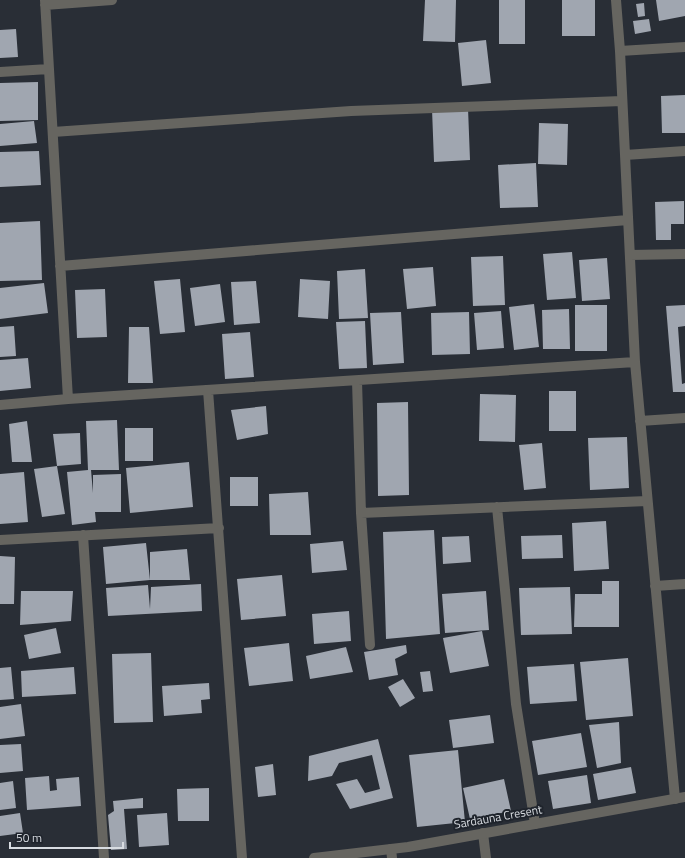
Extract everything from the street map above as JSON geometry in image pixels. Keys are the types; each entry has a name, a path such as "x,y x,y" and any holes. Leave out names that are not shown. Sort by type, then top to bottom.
{"street":[{"path":"68,399 45,2 112,0"},
{"path":"616,0 620,51 635,362 655,586 680,798"},
{"path":"620,51 685,47"},
{"path":"0,72 49,69"},
{"path":"52,132 351,111 622,101"},
{"path":"625,155 685,151"},
{"path":"60,266 628,220"},
{"path":"630,255 685,254"},
{"path":"0,405 68,399 635,362"},
{"path":"356,381 361,513 370,645"},
{"path":"208,390 242,858"},
{"path":"640,421 685,418"},
{"path":"361,513 647,501"},
{"path":"497,507 516,704 535,824"},
{"path":"0,540 219,528"},
{"path":"84,535 104,858"},
{"path":"655,586 685,584"},
{"name":"Sardauna Cresent","path":"314,858 391,854 483,833 680,798"},
{"path":"483,833 486,858"}],"building":[{"path":"425,0 456,0 455,42 423,41"},
{"path":"499,0 525,0 525,44 499,44"},
{"path":"562,0 595,0 595,36 562,36"},
{"path":"656,0 685,0 685,16 659,21"},
{"path":"644,3 645,16 638,17 636,4"},
{"path":"649,19 651,31 635,34 633,21"},
{"path":"16,29 18,57 0,58 0,30"},
{"path":"486,40 491,83 462,86 458,43"},
{"path":"38,82 38,120 0,121 0,83"},
{"path":"685,95 685,133 662,133 661,96"},
{"path":"468,108 470,160 434,162 432,109"},
{"path":"34,121 37,143 0,146 0,124"},
{"path":"539,123 568,124 567,165 538,164"},
{"path":"39,151 41,185 0,187 0,152"},
{"path":"536,163 538,207 500,208 498,165"},
{"path":"684,201 684,224 671,224 671,240 656,240 655,202"},
{"path":"40,221 42,280 0,281 0,223"},
{"path":"572,252 576,298 547,300 543,254"},
{"path":"503,256 505,305 473,306 471,257"},
{"path":"607,258 610,299 582,301 579,260"},
{"path":"433,267 436,306 407,309 403,269"},
{"path":"365,269 368,318 339,319 337,271"},
{"path":"180,279 185,332 160,334 154,281"},
{"path":"300,279 330,281 328,319 298,317"},
{"path":"256,281 260,323 234,325 231,282"},
{"path":"44,283 48,313 0,319 0,288"},
{"path":"220,284 225,322 195,326 190,288"},
{"path":"105,289 107,337 77,338 75,290"},
{"path":"534,304 539,347 514,350 509,307"},
{"path":"575,305 607,305 607,351 575,351"},
{"path":"685,305 685,326 678,327 682,384 685,383 685,392 673,392 666,306"},
{"path":"569,309 570,349 543,349 542,310"},
{"path":"501,311 504,348 477,350 474,313"},
{"path":"401,312 404,363 373,365 370,313"},
{"path":"469,312 470,354 432,355 431,313"},
{"path":"365,321 367,368 339,369 336,322"},
{"path":"14,326 16,356 0,357 0,327"},
{"path":"129,327 149,327 153,383 128,383"},
{"path":"250,332 254,377 225,379 222,334"},
{"path":"28,358 31,388 0,391 0,360"},
{"path":"549,391 576,391 576,431 549,431"},
{"path":"480,394 516,395 515,442 479,441"},
{"path":"408,402 409,495 378,496 377,403"},
{"path":"266,406 268,434 237,440 231,410"},
{"path":"117,420 119,470 91,470 93,493 93,475 121,474 121,512 95,512 96,522 72,525 67,472 88,470 86,421"},
{"path":"27,421 32,462 12,462 9,424"},
{"path":"125,428 153,428 153,461 125,461"},
{"path":"80,433 81,464 57,466 53,434"},
{"path":"627,437 629,488 590,490 588,438"},
{"path":"542,443 546,488 524,490 519,445"},
{"path":"189,462 193,507 130,513 126,468"},
{"path":"57,466 65,514 42,517 34,469"},
{"path":"24,472 28,522 0,524 0,474"},
{"path":"230,477 258,477 258,506 230,506"},
{"path":"308,492 311,535 270,535 269,494"},
{"path":"606,521 609,569 574,571 572,523"},
{"path":"434,530 440,634 386,639 383,532"},
{"path":"562,535 563,558 522,559 521,536"},
{"path":"469,536 471,562 443,564 442,537"},
{"path":"343,541 347,570 312,573 310,544"},
{"path":"146,543 150,580 106,584 103,547"},
{"path":"187,549 190,580 150,580 150,552"},
{"path":"0,556 15,557 14,604 0,604"},
{"path":"282,575 286,616 241,620 237,579"},
{"path":"602,581 619,581 619,627 574,627 575,594 602,594"},
{"path":"201,584 202,611 108,616 106,588 148,585 150,609 151,587"},
{"path":"570,587 572,634 521,635 519,588"},
{"path":"21,591 73,591 71,621 20,625"},
{"path":"486,591 489,630 445,633 442,594"},
{"path":"349,611 351,641 314,644 312,614"},
{"path":"56,628 61,653 29,659 24,635"},
{"path":"482,631 489,666 450,673 443,638"},
{"path":"289,643 293,681 249,686 244,648"},
{"path":"406,645 407,653 395,659 398,675 369,680 364,652"},
{"path":"346,647 353,672 310,679 306,656"},
{"path":"151,653 153,722 114,723 112,654"},
{"path":"628,658 633,716 586,720 580,662"},
{"path":"574,664 577,701 530,704 527,667"},
{"path":"11,667 14,699 0,700 0,668"},
{"path":"74,667 76,694 22,697 21,671"},
{"path":"430,671 433,691 423,692 420,672"},
{"path":"403,679 415,698 400,707 388,687"},
{"path":"209,683 210,699 201,700 202,713 164,716 162,686"},
{"path":"21,704 25,736 0,739 0,707"},
{"path":"490,715 494,743 453,748 449,720"},
{"path":"619,722 621,763 597,768 589,725"},
{"path":"581,733 587,767 538,775 532,741"},
{"path":"378,739 393,798 350,809 336,784 357,779 365,793 380,789 372,755 339,763 332,776 308,781 309,756"},
{"path":"21,744 23,771 0,773 0,745"},
{"path":"458,750 465,822 417,827 409,755"},
{"path":"273,764 276,795 258,797 255,767"},
{"path":"631,767 636,793 598,800 593,774"},
{"path":"587,775 591,803 553,809 548,781"},
{"path":"49,776 50,791 57,790 56,779 79,777 81,806 27,810 25,778"},
{"path":"504,779 511,811 470,819 463,788"},
{"path":"13,781 16,808 0,810 0,783"},
{"path":"209,788 209,821 178,821 177,789"},
{"path":"143,798 143,808 124,809 127,849 111,850 108,815 114,811 113,801"},
{"path":"20,813 23,833 0,836 0,816"},
{"path":"167,813 169,845 139,847 137,815"}]}
